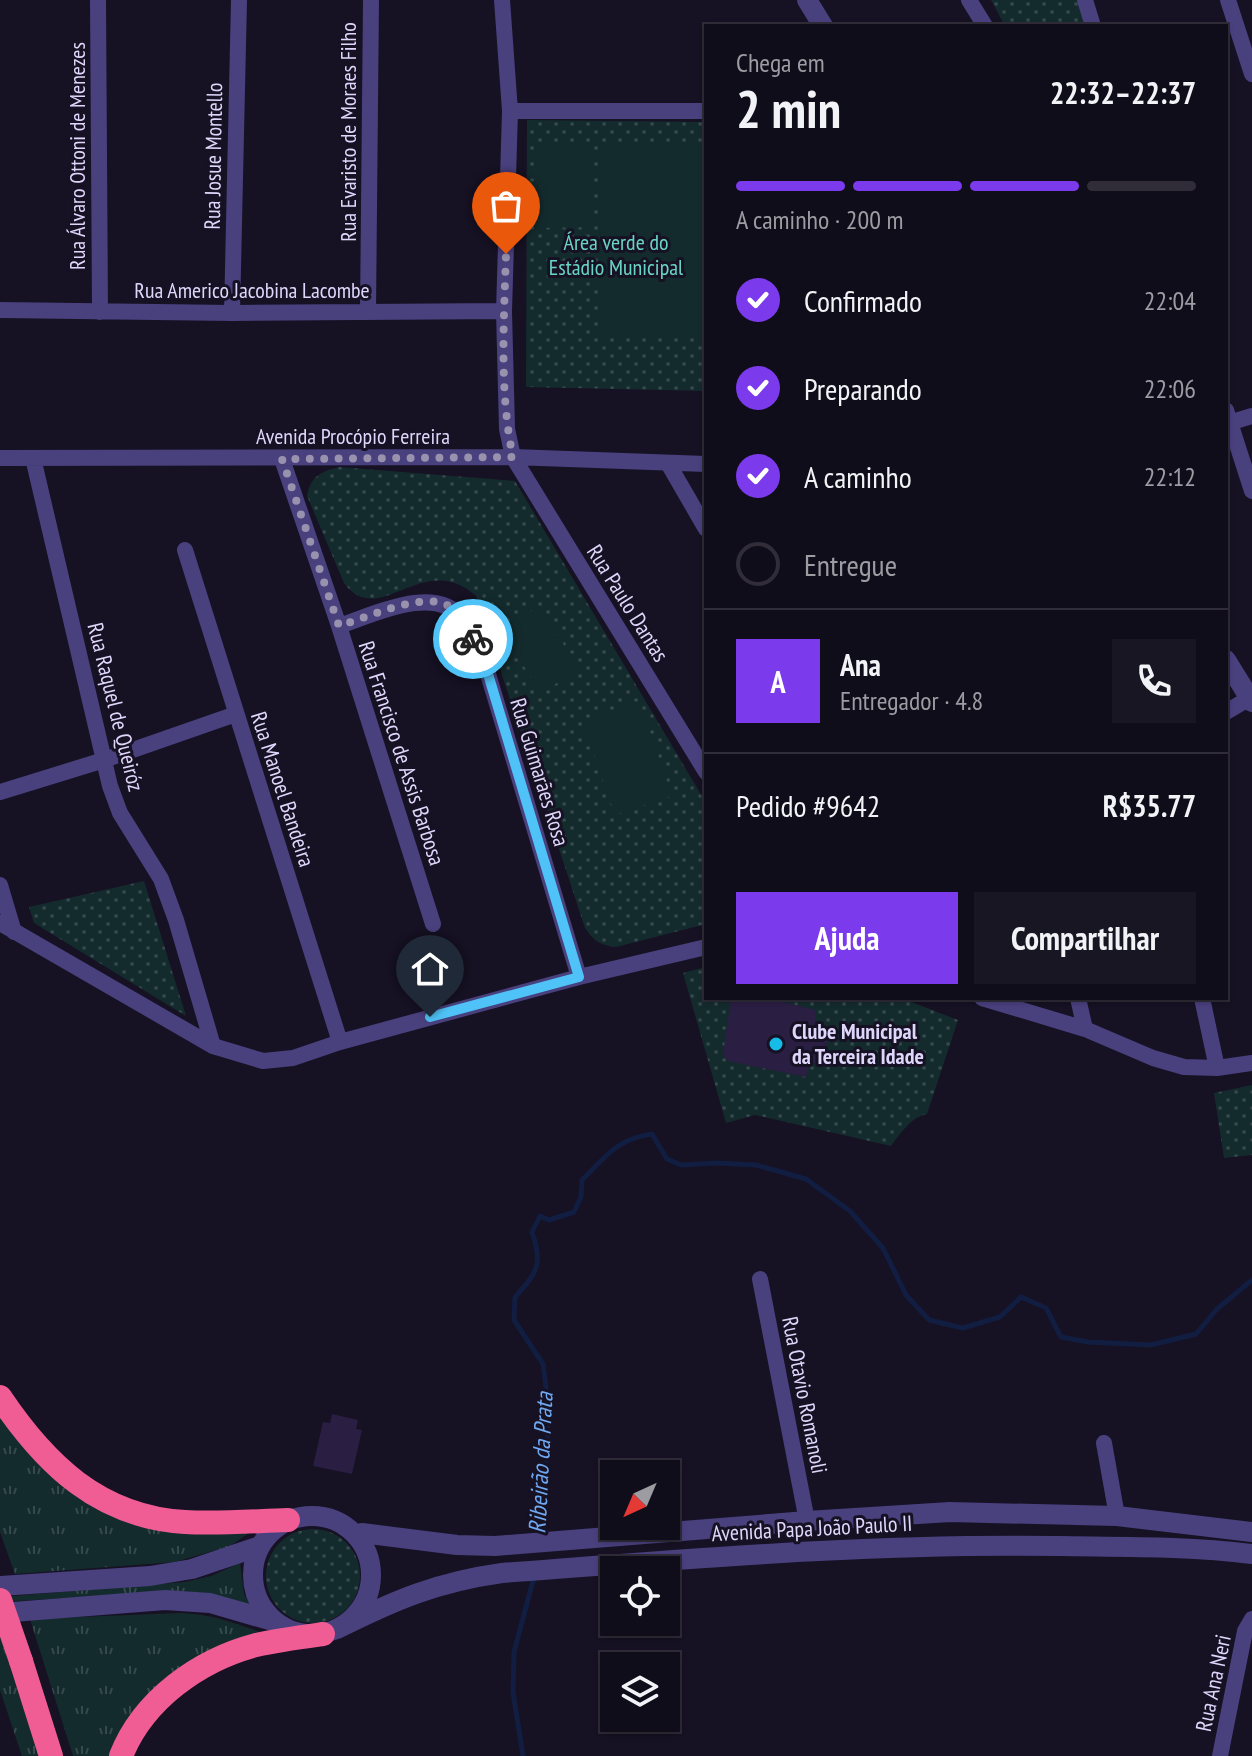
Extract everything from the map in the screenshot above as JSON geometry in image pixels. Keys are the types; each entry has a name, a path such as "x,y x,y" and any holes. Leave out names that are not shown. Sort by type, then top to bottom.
{"highway":[{"path":"0,1397 24,1433 51,1463 74,1482 123,1508 150,1517 184,1522 288,1520"},
{"path":"0,1600 51,1756"},
{"path":"121,1756 139,1722 164,1695 192,1672 219,1658 255,1646 330,1631"}],"street":[{"name":"Rua Álvaro Ottoni de Menezes","path":"98,0 100,312"},
{"name":"Rua Josue Montello","path":"232,313 239,0"},
{"name":"Rua Evaristo de Moraes Filho","path":"368,312 371,0"},
{"path":"502,0 510,111 504,311 507,429 513,457"},
{"path":"807,0 822,24"},
{"path":"969,0 984,24"},
{"path":"1085,0 1092,24"},
{"path":"1228,0 1252,74"},
{"path":"510,111 704,111"},
{"name":"Rua Americo Jacobina Lacombe","path":"0,310 232,313 504,311"},
{"path":"1228,419 1252,416"},
{"path":"1228,422 1252,491"},
{"name":"Avenida Procópio Ferreira","path":"0,458 513,457 704,464"},
{"name":"Rua Paulo Dantas","path":"513,457 700,749"},
{"name":"Rua Raquel de Queiróz","path":"33,458 104,760 120,813 166,892 213,1046"},
{"name":"Rua Francisco de Assis Barbosa","path":"282,459 339,626 433,924"},
{"path":"669,465 704,526"},
{"name":"Rua Manoel Bandeira","path":"185,550 340,1042"},
{"name":"Rua Guimarães Rosa","path":"339,626 422,600 447,605 463,619 485,664 579,977"},
{"path":"1228,663 1251,700 1228,711"},
{"path":"0,792 236,714"},
{"path":"0,885 7,927 213,1046 263,1061 293,1058 340,1042 579,977 704,947"},
{"path":"989,1000 1085,1029 1153,1058 1184,1067 1217,1068 1252,1063"},
{"path":"1078,1000 1085,1029"},
{"path":"1202,1000 1217,1068"},
{"name":"Rua Otavio Romanoli","path":"760,1279 807,1521"},
{"path":"1104,1443 1117,1516"},
{"name":"Avenida Papa João Paulo II","path":"357,1537 362,1533 457,1545 495,1546 950,1512 1117,1516 1252,1532"},
{"path":"305,1516 325,1517 343,1524 357,1537 367,1552 372,1570 370,1588 358,1612 330,1631 307,1634 291,1631 264,1610 256,1595 254,1561 272,1530 288,1520 305,1516"},
{"name":"Avenida Papa João Paulo II","path":"330,1631 396,1599 461,1579 502,1573 845,1548 956,1544 1200,1548 1252,1554"},
{"path":"0,1586 150,1576 192,1569 260,1546"},
{"path":"0,1613 165,1600 210,1603 276,1622"},
{"name":"Rua Ana Neri","path":"1220,1756 1245,1631 1252,1619"}],"green space":[{"path":"991,0 1081,0 1086,24 1004,24"},
{"name":"Área verde do Estádio Municipal","path":"527,120 704,122 704,391 526,387"},
{"path":"600,142 704,142 704,338 602,338"},
{"path":"537,144 591,144 592,227 538,228"},
{"path":"339,467 515,481 704,800 704,925 616,947 598,942 588,932 476,596 457,584 438,580 372,599 358,595 344,583 307,496 317,476"},
{"path":"539,606 579,669 541,693 501,630"},
{"path":"639,701 672,796 615,815 582,720"},
{"path":"144,881 186,1016 34,923 29,907"},
{"path":"704,968 704,1000 906,1000 958,1020 927,1114 911,1122 891,1146 755,1115 726,1123 683,973"},
{"path":"1252,1085 1252,1155 1224,1158 1214,1093"},
{"path":"0,1413 81,1497 256,1528 230,1546 175,1562 15,1574 0,1532"},
{"path":"313,1529 331,1533 346,1543 356,1558 360,1576 356,1594 346,1609 331,1619 313,1623 295,1619 280,1609 270,1594 266,1576 270,1558 280,1543 295,1533"},
{"path":"240,1563 244,1594 252,1608 203,1593 181,1591 0,1602 0,1597 185,1582 211,1576"},
{"path":"180,1613 213,1617 265,1634 119,1734 109,1756 73,1756 30,1619"},
{"path":"0,1636 39,1756 22,1756 0,1690"}],"building":[{"name":"Clube Municipal da Terceira Idade","path":"731,1000 774,1000 816,1010 814,1031 829,1034 822,1065 810,1062 806,1077 728,1061 723,1055"},
{"path":"332,1414 358,1420 356,1429 362,1430 352,1474 313,1466 323,1422 330,1423"}],"waterway":[{"name":"Ribeirão da Prata","path":"538,1536 548,1403 543,1364 514,1320 515,1297 536,1267 538,1260 532,1232 540,1216 549,1220 574,1212 581,1197 582,1180 605,1156 621,1144 640,1136 652,1134 667,1159 681,1165 756,1165 806,1179 850,1211 883,1248 906,1295 929,1320 963,1328 1000,1317 1021,1297 1046,1308 1061,1337 1088,1342 1151,1345 1196,1334 1217,1309 1252,1280"},
{"name":"Ribeirão da Prata","path":"523,1756 513,1692 514,1652 534,1577"}],"way so far":[{"path":"473,639 463,619 447,605 422,600 339,626 282,459 513,457 507,429 506,254"}],"place":[{"name":"Clube Municipal da Terceira Idade","path":"776,1044"}],"route":[{"path":"430,1017 579,977 485,664 473,639"}]}
